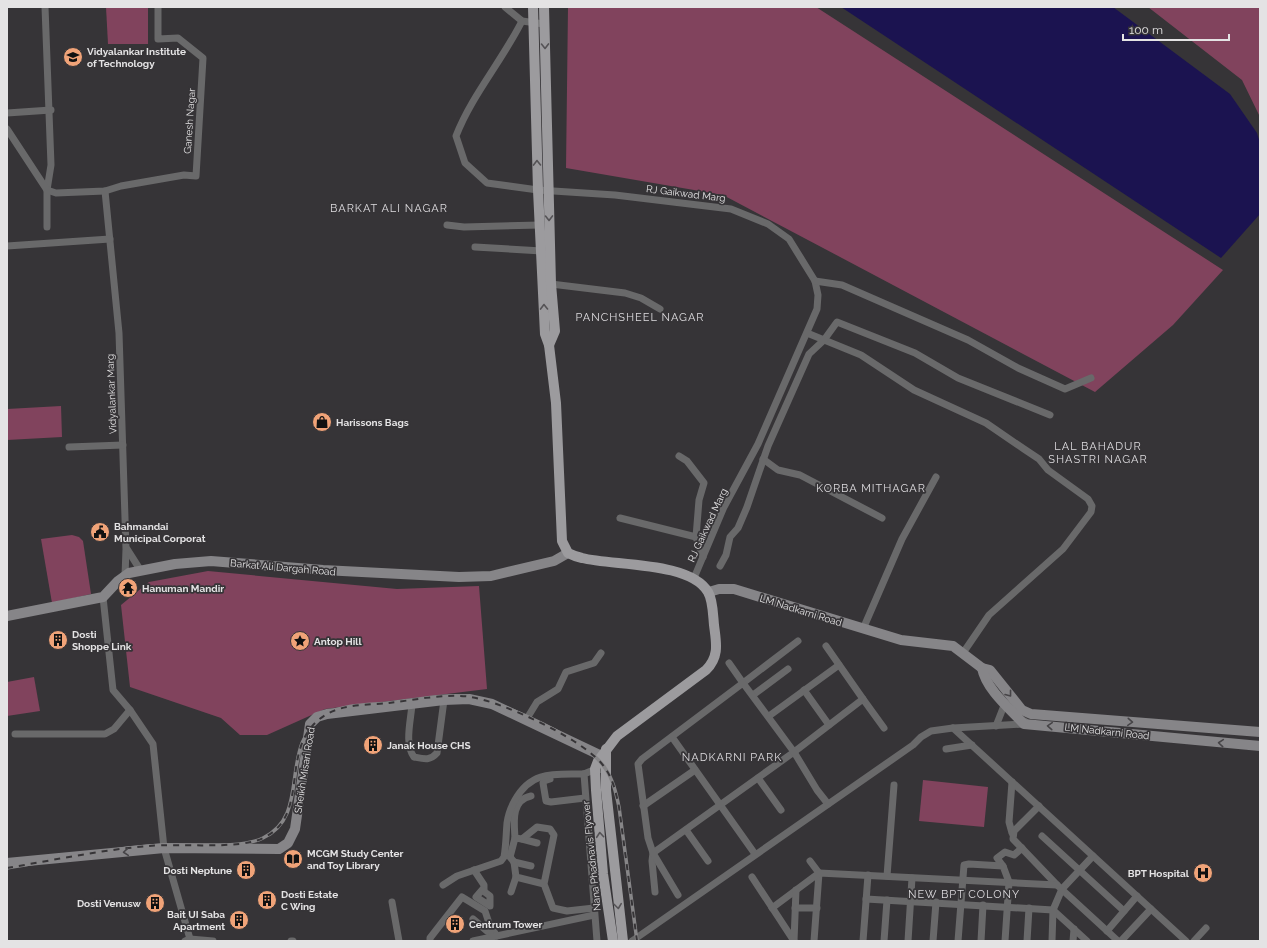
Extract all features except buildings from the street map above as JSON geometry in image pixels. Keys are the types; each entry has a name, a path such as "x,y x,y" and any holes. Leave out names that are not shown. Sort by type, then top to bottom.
{"main road":[{"path":"533,7 540,24"},
{"path":"544,7 540,24 543,190 555,331 549,346"},
{"path":"543,190 540,226 545,334 549,346 556,403 562,541 568,553 583,558 644,564 694,578 708,592 712,608 717,651 713,663 617,736 595,769"},
{"name":"Barkat Ali Dargah Road","path":"103,597 129,573 175,564 211,561 371,573 459,577 491,576 554,561 568,553"},
{"name":"LM Nadkarni Road","path":"708,592 719,589 734,589 901,640 953,646 982,668 990,670 1015,702 1026,713 1047,716 1260,732"},
{"path":"7,616 103,597"},
{"name":"LM Nadkarni Road","path":"982,668 984,676 1024,724 1260,746"},
{"name":"Sheikh Misari Road","path":"7,863 164,848 279,849 288,843 295,829 310,724 317,717 328,714 444,700 469,699 486,702 604,754"},
{"path":"604,754 614,871 623,941"},
{"name":"Nana Phadnavis Flyover","path":"595,769 603,874 613,941"}],"street":[{"path":"45,7 51,110 51,164 47,190 47,227"},
{"name":"Ganesh Nagar","path":"105,192 121,186 184,175 196,176 203,58 178,38 158,39 158,7"},
{"path":"504,7 522,21 540,24"},
{"name":"RJ Gaikwad Marg","path":"522,21 508,48 464,114 456,136 465,162 487,183 543,190 614,195 730,209 768,224 789,239 815,280 818,295 817,309 758,444 724,507 694,578"},
{"path":"7,113 51,110"},
{"path":"7,129 47,190 56,193 105,192"},
{"name":"Vidyalankar Marg","path":"105,192 120,333 126,549 125,576"},
{"path":"447,225 464,227 540,226"},
{"path":"7,246 110,239"},
{"path":"475,247 542,252"},
{"path":"815,280 842,285 849,288 968,340 1018,368 1065,389 1091,378"},
{"path":"551,284 625,293 641,298 660,309"},
{"path":"720,566 726,555 730,537 738,528 747,507 763,459 809,354 824,340 837,322 915,353 958,378 1050,415"},
{"path":"807,333 861,355 914,390 986,423 1039,460 1048,470 1088,499 1090,503 1091,512 1062,549 989,616 963,653"},
{"path":"69,447 123,446"},
{"path":"679,456 687,461 704,483 699,500 696,537 703,556"},
{"path":"763,459 778,470 800,476 882,518"},
{"path":"863,629 902,539 936,477"},
{"path":"620,518 696,537"},
{"path":"126,549 141,571"},
{"path":"103,597 113,690 130,710 153,744 164,848 188,940 213,941"},
{"path":"678,895 653,853 648,838 638,764 798,640"},
{"path":"826,646 884,728"},
{"path":"526,720 537,702 558,689 566,672 594,663 601,653"},
{"path":"729,663 769,716 794,752 817,790 828,804"},
{"path":"769,716 839,665"},
{"path":"753,695 788,669"},
{"path":"804,690 829,725"},
{"path":"655,892 652,861 653,853 794,752 863,699"},
{"path":"412,704 409,745 410,752 414,757 428,759 437,753 444,700"},
{"path":"996,726 1005,703"},
{"path":"15,734 105,734 114,729 130,710"},
{"path":"632,941 913,745 921,737 932,731 952,728 1024,724 1026,713"},
{"path":"1073,717 1073,728"},
{"path":"952,728 972,744 1186,941"},
{"path":"672,737 755,854"},
{"path":"946,749 972,744"},
{"path":"585,798 549,802 545,799 543,783 546,780 558,777 584,775 595,769 606,772"},
{"path":"644,806 695,770"},
{"path":"443,885 457,876 501,861 504,857 510,809 521,789 531,780 549,775 569,773 584,775"},
{"path":"584,775 597,941"},
{"path":"758,778 780,810"},
{"path":"1012,782 1009,822 1014,840 1060,887 1118,941"},
{"path":"887,876 894,785"},
{"path":"512,892 516,877 514,862 510,857 518,839 515,811 520,801 531,796"},
{"path":"1012,833 1039,806"},
{"path":"518,839 537,827 547,828 553,831 544,884 553,908"},
{"path":"686,830 708,861"},
{"path":"1042,836 1124,911"},
{"path":"518,839 537,843"},
{"path":"1005,941 1009,882 1003,866 997,858 1005,852 1014,855 1022,848"},
{"path":"1052,941 1053,910 1060,887 1080,871 1093,856"},
{"path":"810,861 819,873 814,941"},
{"path":"514,862 531,866"},
{"path":"958,941 964,865 1003,866"},
{"path":"474,870 483,889"},
{"path":"772,908 819,873 1009,882 1060,887"},
{"path":"863,941 868,875"},
{"path":"516,877 544,884"},
{"path":"752,878 794,941"},
{"path":"908,941 912,878"},
{"path":"794,941 796,890"},
{"path":"1105,941 1124,911 1137,896"},
{"path":"430,941 430,938 462,897 485,910 490,926 497,936"},
{"path":"866,899 1053,910 1087,941"},
{"path":"884,941 887,900"},
{"path":"392,902 399,941"},
{"path":"933,941 936,902"},
{"path":"545,906 567,911 594,912"},
{"path":"981,941 983,906"},
{"path":"796,908 817,908"},
{"path":"1027,941 1029,908"},
{"path":"1121,941 1151,908"},
{"path":"473,941 594,912"},
{"path":"473,919 487,931 497,936"},
{"path":"1194,941 1206,928"},
{"path":"1073,941 1074,929"}],"shaded area":[{"path":"106,7 148,7 148,44 108,44"},
{"path":"568,7 816,7 1223,270 1173,325 1095,392 723,195 566,168"},
{"path":"841,7 1113,7 1230,94 1257,133 1260,143 1260,214 1221,258"},
{"path":"1148,7 1260,7 1260,117 1242,80"},
{"path":"61,406 62,437 7,440 7,409"},
{"path":"72,535 79,537 83,541 91,594 52,603 41,539"},
{"path":"208,571 397,589 479,586 487,689 325,709 267,735 240,735 221,718 130,687 121,605 149,582"},
{"path":"34,677 40,711 7,716 7,682"},
{"path":"923,780 988,787 984,827 919,821"}],"railway":[{"path":"7,868 113,850 148,846 224,845 253,842 263,838 278,827 287,813 292,796 297,760 302,743 311,727 327,714 341,708 441,696 471,697 503,706 544,724 564,735 596,757 608,772 619,807 637,941"}],"place":[{"name":"Vidyalankar Institute of Technology","path":"73,57"},
{"name":"Harissons Bags","path":"322,422"},
{"name":"Bahmandai Municipal Corporat","path":"100,532"},
{"name":"Hanuman Mandir","path":"128,588"},
{"name":"Dosti Shoppe Link","path":"58,640"},
{"name":"Antop Hill","path":"300,641"},
{"name":"Janak House CHS","path":"373,745"},
{"name":"MCGM Study Center and Toy Library","path":"293,859"},
{"name":"Dosti Neptune","path":"246,870"},
{"name":"BPT Hospital","path":"1203,873"},
{"name":"Dosti Estate C Wing","path":"267,900"},
{"name":"Dosti Venusw","path":"155,903"},
{"name":"Bait UI Saba Apartment","path":"239,920"},
{"name":"Centrum Tower","path":"455,924"}],"district":[{"name":"BARKAT ALI NAGAR","path":"389,208"},
{"name":"PANCHSHEEL NAGAR","path":"640,317"},
{"name":"LAL BAHADUR SHASTRI NAGAR","path":"1098,452"},
{"name":"KORBA MITHAGAR","path":"871,488"},
{"name":"NADKARNI PARK","path":"732,757"},
{"name":"NEW BPT COLONY","path":"964,894"}]}
